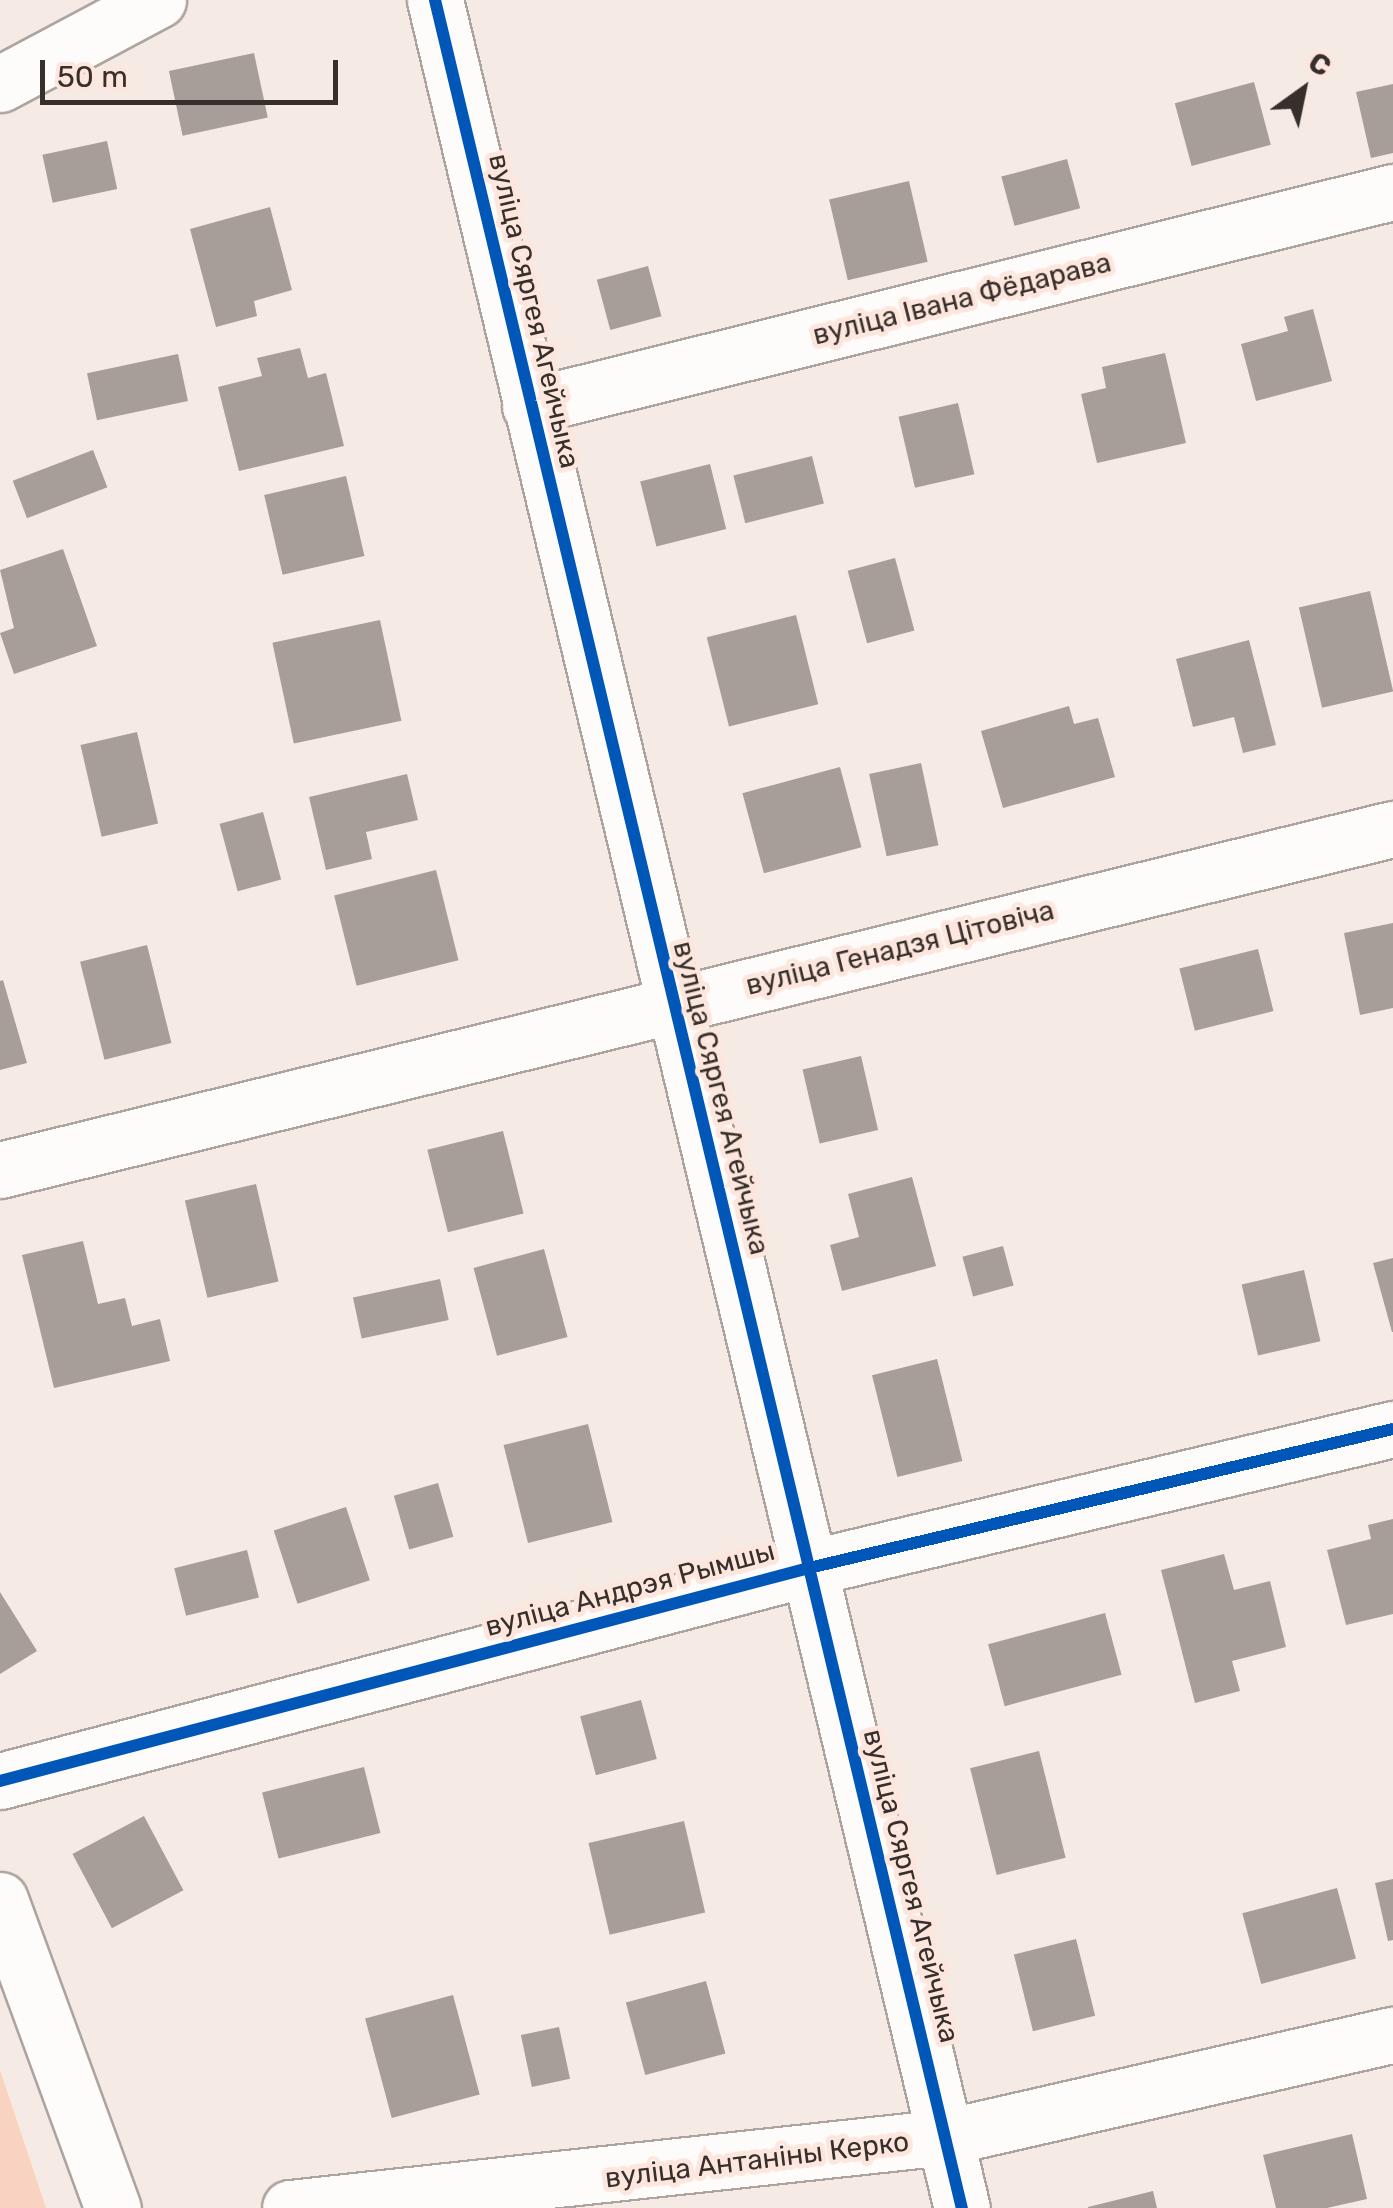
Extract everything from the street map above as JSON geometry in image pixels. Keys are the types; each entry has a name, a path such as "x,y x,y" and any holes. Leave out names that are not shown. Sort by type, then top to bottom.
{"street":[{"path":"0,84 158,0"},
{"name":"вуліца Сяргея Агейчыка","path":"435,0 962,2208"},
{"name":"вуліца Івана Фёдарава","path":"530,406 1393,192"},
{"name":"вуліца Генадзя Цітовіча","path":"0,1170 1393,829"},
{"name":"вуліца Андрэя Рымшы","path":"0,1781 809,1568 1393,1429"},
{"path":"0,1900 114,2208"},
{"name":"вуліца Антаніны Керко","path":"290,2208 946,2137 1393,2034"}],"shaded area":[{"path":"0,2070 46,2208 0,2208"}],"building":[{"path":"254,53 268,118 183,136 169,71"},
{"path":"1254,82 1271,145 1192,166 1175,103"},
{"path":"1393,84 1393,153 1371,158 1356,92"},
{"path":"107,141 117,189 53,203 42,155"},
{"path":"1067,159 1080,208 1015,226 1001,177"},
{"path":"909,181 928,262 848,280 829,199"},
{"path":"270,207 292,290 254,301 257,316 216,327 190,229"},
{"path":"648,266 661,316 610,330 597,280"},
{"path":"1313,309 1332,381 1256,401 1241,344 1288,331 1284,317"},
{"path":"300,348 308,378 326,373 344,446 239,471 218,387 262,376 257,358"},
{"path":"1165,353 1186,443 1097,463 1081,394 1106,388 1102,367"},
{"path":"178,354 188,401 97,420 87,373"},
{"path":"958,403 974,474 915,488 899,417"},
{"path":"93,450 107,487 27,518 13,481"},
{"path":"812,456 824,504 745,523 733,476"},
{"path":"710,464 726,529 656,546 640,481"},
{"path":"346,476 364,556 283,575 264,495"},
{"path":"63,549 97,646 14,674 0,633 14,628 0,570"},
{"path":"895,558 914,630 867,643 848,571"},
{"path":"1370,591 1393,691 1322,708 1299,607"},
{"path":"796,615 818,704 729,727 707,637"},
{"path":"380,620 401,721 294,744 272,643"},
{"path":"1249,640 1276,745 1243,753 1234,717 1193,727 1176,659"},
{"path":"1069,706 1074,724 1098,718 1115,777 1003,808 981,731"},
{"path":"137,732 158,824 102,837 80,745"},
{"path":"921,763 938,845 887,856 869,774"},
{"path":"840,767 861,847 764,873 742,793"},
{"path":"407,774 418,820 366,832 372,859 326,870 309,797"},
{"path":"263,812 281,880 238,891 220,824"},
{"path":"436,870 458,960 357,986 334,895"},
{"path":"1393,923 1393,1008 1360,1015 1344,933"},
{"path":"147,945 171,1043 104,1060 80,962"},
{"path":"1258,949 1273,1011 1195,1031 1179,969"},
{"path":"3,980 27,1063 0,1070 0,981"},
{"path":"861,1056 878,1130 820,1144 803,1069"},
{"path":"503,1131 524,1213 448,1232 427,1150"},
{"path":"912,1177 936,1266 842,1291 830,1245 859,1237 848,1194"},
{"path":"256,1184 278,1281 207,1298 185,1200"},
{"path":"83,1241 98,1304 125,1298 132,1326 160,1319 170,1361 54,1388 22,1255"},
{"path":"1003,1246 1014,1286 973,1296 962,1257"},
{"path":"544,1249 568,1337 497,1356 473,1268"},
{"path":"1393,1258 1393,1332 1392,1332 1373,1263"},
{"path":"1304,1270 1320,1341 1258,1356 1242,1284"},
{"path":"440,1279 449,1320 362,1339 353,1298"},
{"path":"937,1359 962,1461 897,1477 872,1375"},
{"path":"588,1424 612,1522 528,1543 504,1445"},
{"path":"438,1483 453,1537 409,1550 394,1496"},
{"path":"346,1507 370,1580 298,1604 274,1530"},
{"path":"1393,1519 1393,1614 1346,1625 1327,1550 1371,1539 1368,1525"},
{"path":"247,1550 259,1598 186,1616 174,1568"},
{"path":"1224,1554 1234,1590 1270,1581 1286,1647 1232,1661 1240,1691 1195,1703 1161,1570"},
{"path":"0,1592 37,1651 0,1674"},
{"path":"1105,1613 1122,1675 1005,1706 988,1644"},
{"path":"641,1700 657,1759 596,1775 580,1716"},
{"path":"1039,1751 1066,1858 997,1875 970,1768"},
{"path":"364,1767 380,1833 279,1858 262,1792"},
{"path":"144,1816 183,1890 112,1928 72,1854"},
{"path":"684,1821 705,1913 610,1935 589,1843"},
{"path":"1393,1879 1393,1940 1388,1941 1375,1883"},
{"path":"1337,1888 1356,1959 1261,1984 1242,1913"},
{"path":"1076,1939 1095,2016 1033,2031 1014,1954"},
{"path":"706,1981 725,2053 645,2075 626,2002"},
{"path":"453,1995 480,2094 392,2118 365,2019"},
{"path":"559,2027 570,2079 532,2087 521,2035"},
{"path":"1352,2134 1367,2199 1327,2208 1276,2208 1263,2155"},
{"path":"1153,2191 1157,2208 1088,2208 1088,2207"}],"cycle path":[{"path":"435,0 962,2208"},
{"path":"0,1781 809,1568 1393,1429"}]}
